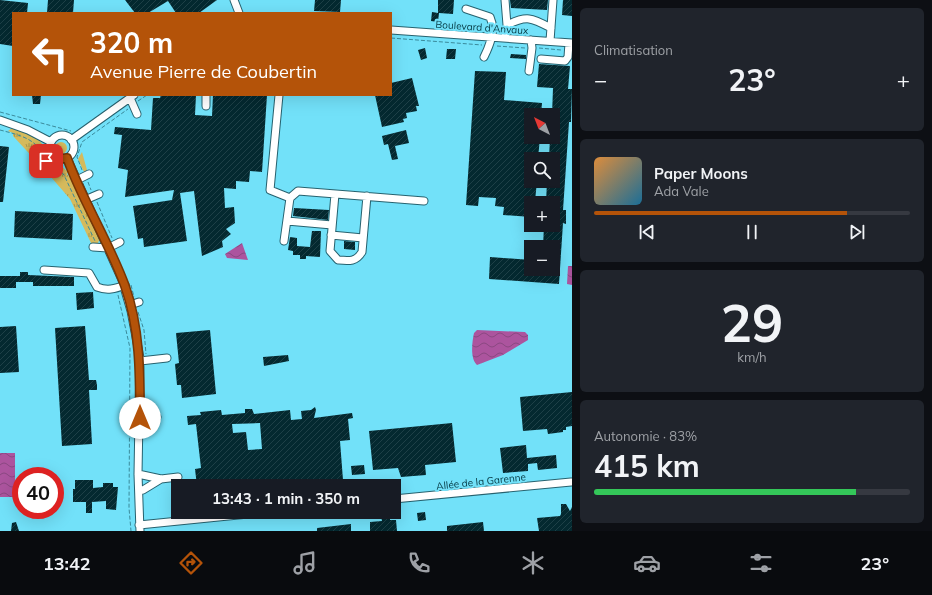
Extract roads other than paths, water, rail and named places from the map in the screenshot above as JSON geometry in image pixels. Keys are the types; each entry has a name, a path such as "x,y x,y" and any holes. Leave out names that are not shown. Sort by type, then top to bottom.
{"street":[{"path":"234,0 239,12"},
{"path":"505,0 507,25 505,38"},
{"path":"550,41 553,0"},
{"path":"466,9 490,17 493,23 490,45 484,57"},
{"path":"507,25 516,20 532,18 551,28"},
{"name":"Boulevard d'Anvaux","path":"392,30 571,43"},
{"path":"529,72 532,48 531,40"},
{"path":"541,59 565,61 568,57 568,50 571,43"},
{"path":"206,96 206,106"},
{"path":"279,96 270,190 290,198"},
{"path":"71,140 132,99 137,114"},
{"path":"0,120 28,130 51,142"},
{"path":"60,135 71,140 74,150 67,158 59,159 52,155 50,149 51,142 60,135"},
{"path":"40,166 52,155"},
{"path":"67,158 85,200 113,245 135,303 143,361 138,474 140,528 212,519"},
{"path":"76,180 87,175"},
{"path":"284,241 290,198 298,191 424,201"},
{"path":"335,194 330,251 338,260 346,261 353,261 359,257 362,252 367,196"},
{"path":"85,200 96,196"},
{"path":"287,221 332,225"},
{"path":"331,235 363,238"},
{"path":"96,247 113,245"},
{"path":"44,270 89,273 97,287 104,290 128,284"},
{"path":"143,361 167,358"},
{"path":"140,418 157,417"},
{"path":"138,474 161,479 178,477"},
{"path":"143,490 161,479"},
{"name":"Allée de la Garenne","path":"401,499 571,482"}],"water":[{"path":"242,243 248,260 227,258 225,254"},
{"path":"568,266 572,266 572,285 567,284"},
{"path":"477,330 525,332 528,335 528,340 503,355 477,365 473,359 472,350 474,333"},
{"path":"0,453 15,453 15,467 12,467 12,497 0,497"}]}
